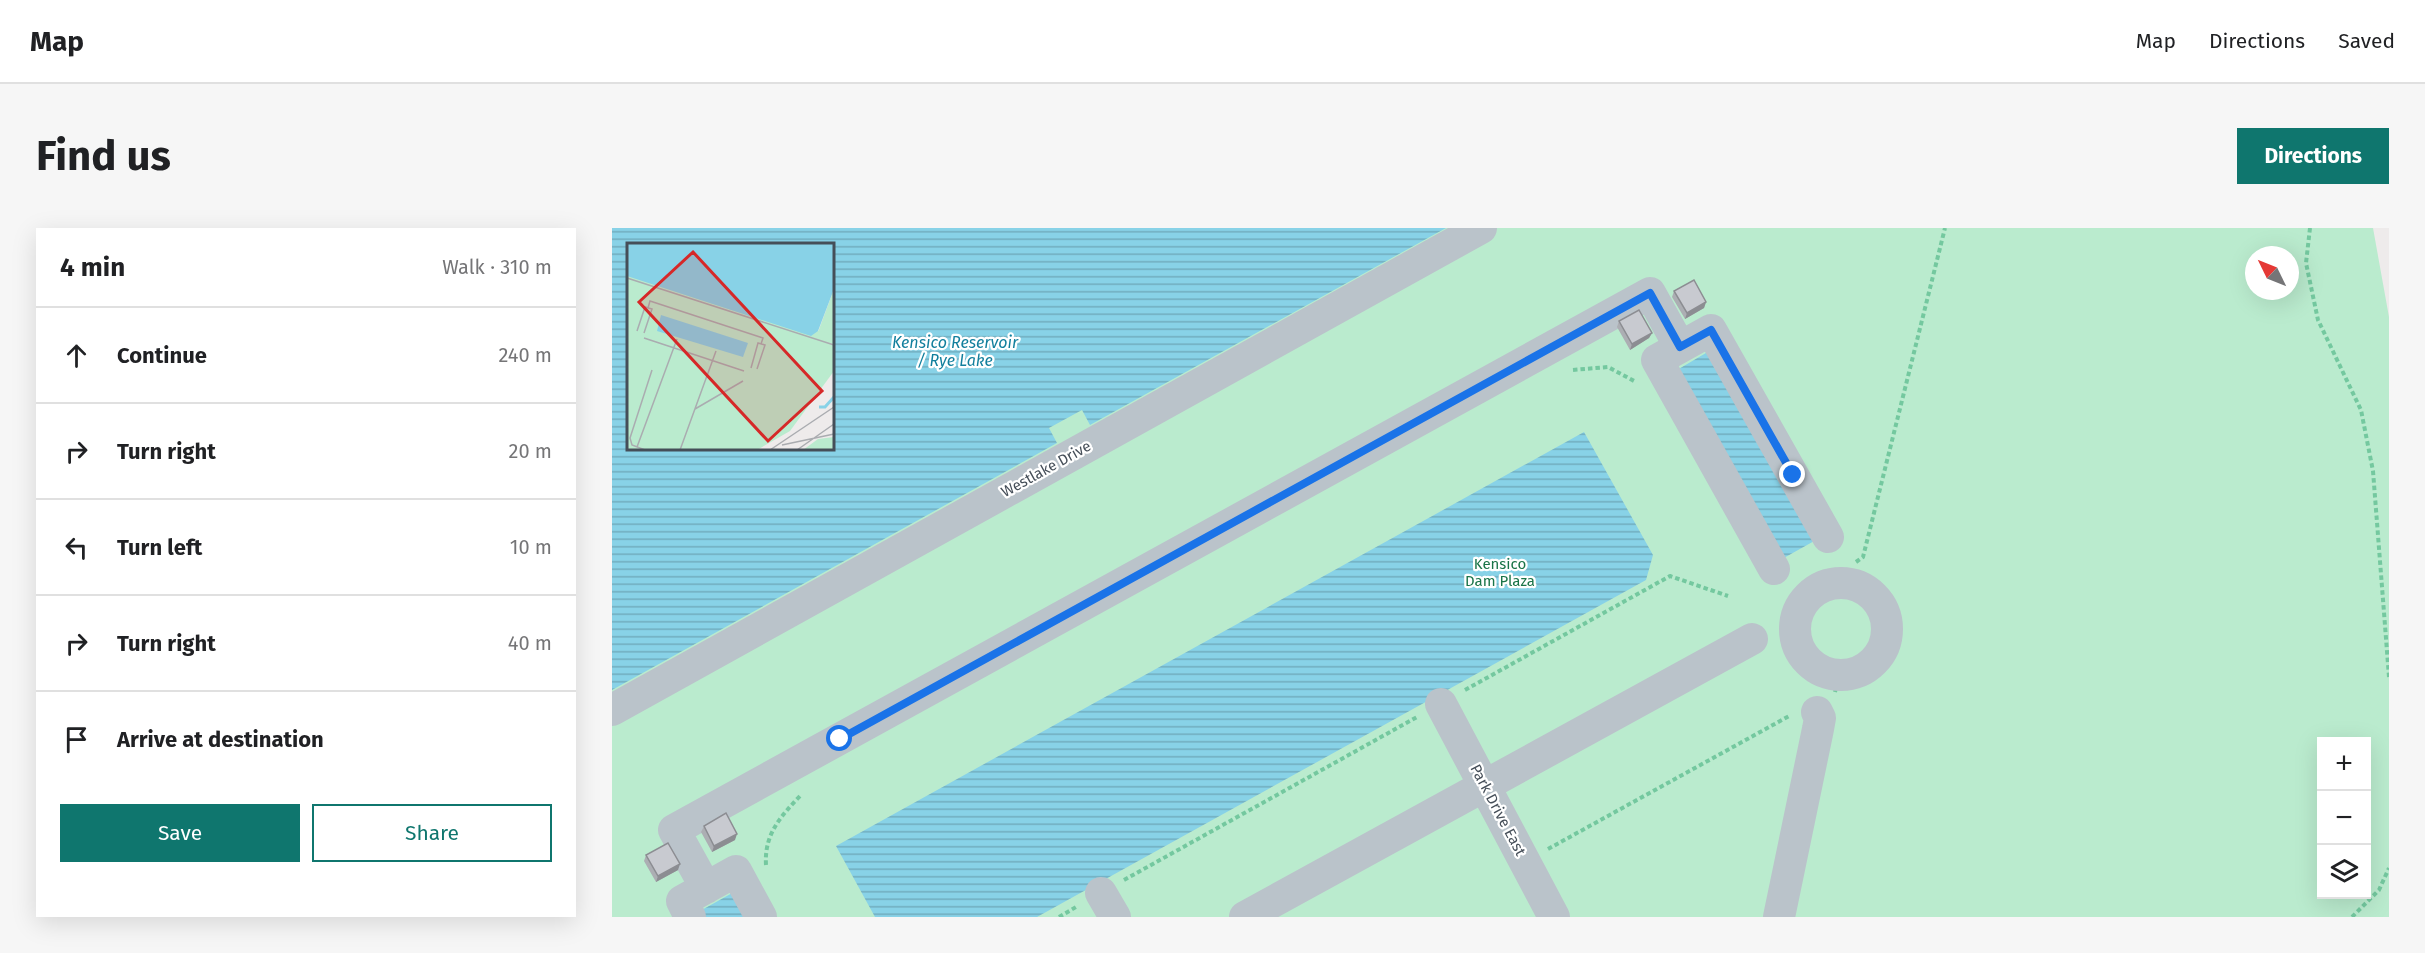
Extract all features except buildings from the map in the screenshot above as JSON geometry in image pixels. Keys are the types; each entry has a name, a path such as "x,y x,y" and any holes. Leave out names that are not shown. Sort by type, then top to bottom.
{"street":[{"name":"Westlake Drive","path":"612,710 1481,228"},
{"path":"706,888 674,830 1650,293 1680,347"},
{"path":"1774,569 1657,360 1711,330 1828,537"},
{"path":"1245,917 1752,639"},
{"name":"Park Drive East","path":"1441,704 1554,917"},
{"path":"1779,917 1820,718 1806,712"},
{"path":"690,917 682,901 736,871 761,917"}],"path":[{"path":"1856,562 1863,557 1945,228"},
{"path":"2310,228 2306,263 2318,320 2361,410 2373,471 2389,676"},
{"path":"1565,375 1575,369 1608,368 1635,381 1641,388"},
{"path":"1059,917 1108,905 1441,704 1670,576 1728,596"},
{"path":"1526,861 1806,712"},
{"path":"767,870 765,850 778,820 801,795"},
{"path":"2352,917 2379,891 2389,868"}],"green space":[{"name":"Kensico Dam Plaza","path":"1303,228 2373,228 2389,317 2389,917 612,917 612,608"}],"water":[{"name":"Kensico Reservoir / Rye Lake","path":"612,228 1446,228 1090,425 1082,410 1049,428 1057,443 612,690"},
{"path":"1711,350 1816,540 1782,559 1677,370"},
{"path":"1584,432 1653,555 1646,580 1037,917 875,917 836,846"},
{"path":"734,892 748,917 703,917 700,911"}],"route":[{"path":"840,739 1650,293 1680,347 1711,330 1793,475"}]}
